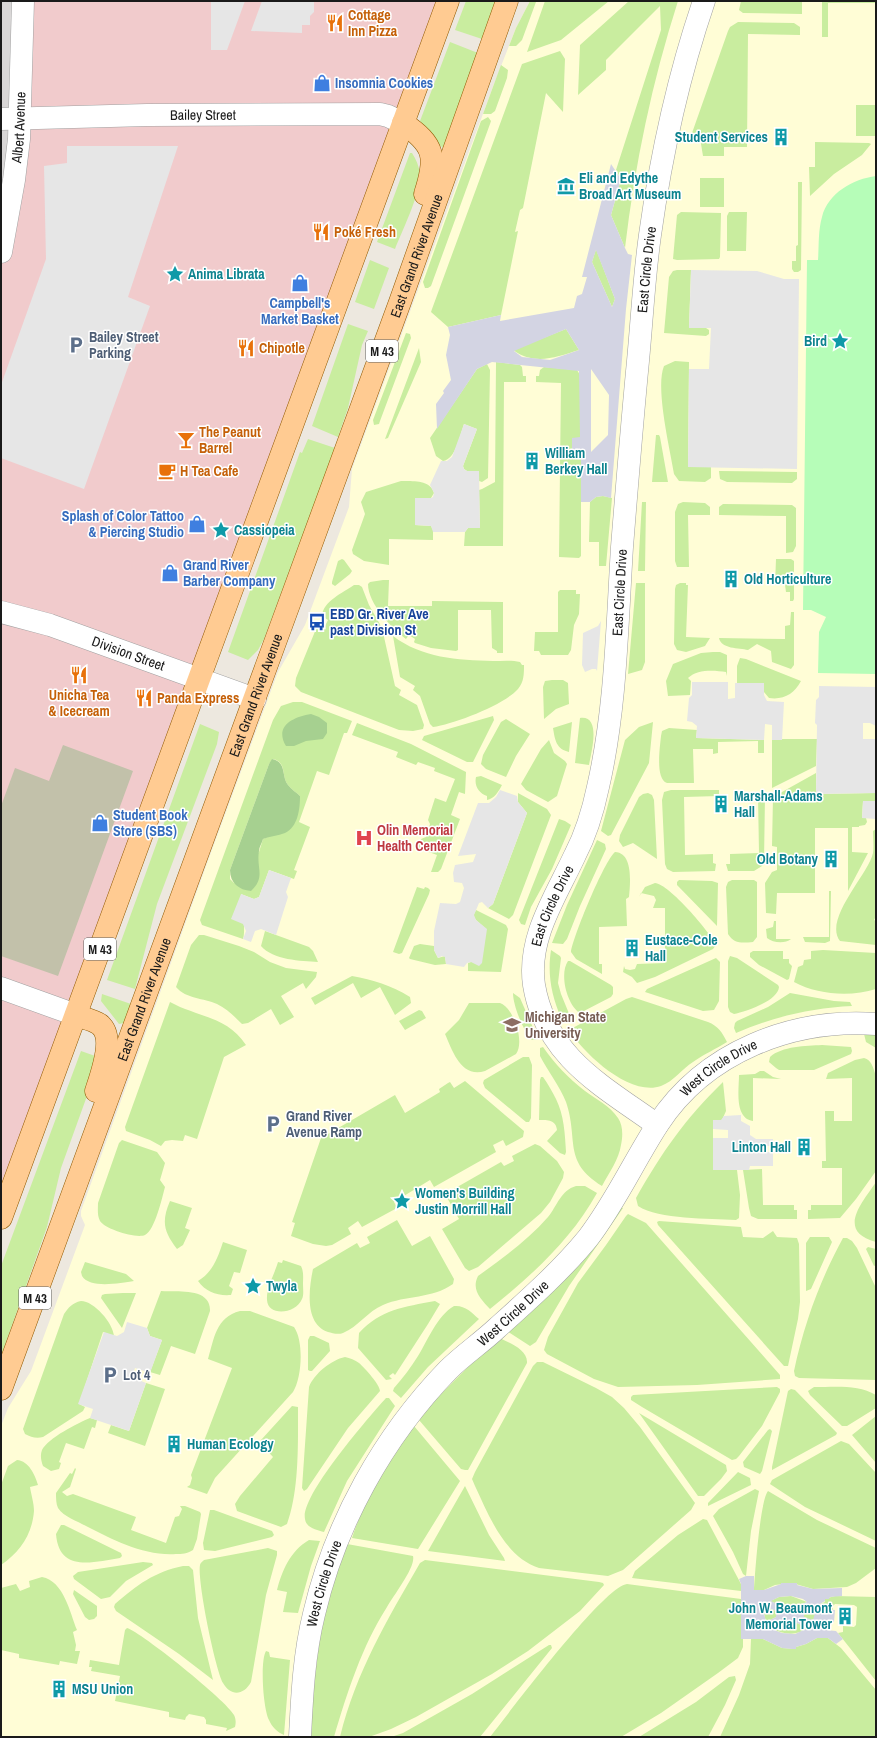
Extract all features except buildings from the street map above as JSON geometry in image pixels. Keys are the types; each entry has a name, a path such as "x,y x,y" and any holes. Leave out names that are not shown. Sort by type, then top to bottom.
{"main road":[{"name":"M 43","path":"1,1218 448,1"},
{"name":"East Grand River Avenue","path":"1,1389 400,302 507,1"},
{"path":"400,302 396,276 431,176 432,164 430,151 425,140 403,123"},
{"path":"68,1206 75,1152 103,1070 107,1044 103,1028 94,1022 76,1015"}],"street":[{"name":"Albert Avenue","path":"1,252 14,180 10,119 23,1"},
{"name":"East Circle Drive","path":"657,1125 592,1078 566,1055 552,1036 540,1008 534,982 533,959 545,914 587,830 598,786 610,706 626,492 649,238 660,171 673,108 704,1"},
{"name":"Bailey Street","path":"10,119 147,115 380,114 403,123"},
{"name":"Division Street","path":"1,612 50,625 255,699"},
{"path":"1,988 76,1015"},
{"name":"West Circle Drive","path":"300,1737 302,1695 314,1616 328,1564 353,1506 388,1444 429,1392 448,1370 502,1323 563,1265 588,1237 614,1199 657,1125 670,1106 685,1091 713,1068 739,1051 774,1036 810,1026 834,1023 876,1024"}],"shaded area":[{"path":"1,1 26,1 16,179 1,263"},
{"path":"26,1 443,1 1,1206 1,263 16,179"},
{"path":"211,1 245,1 227,50 211,50"},
{"path":"262,1 314,1 314,12 310,16 310,25 302,25 302,33 251,31"},
{"name":"Michigan State University","path":"530,1 876,1 876,1737 1,1737 1,1426 8,1408 31,1371 85,1225 81,1216 81,1211 213,847 278,672 305,625 349,507 352,469 494,84 516,28"},
{"name":"Bailey Street Parking","path":"67,146 178,146 128,297 150,306 84,489 1,458 1,385 46,259 44,166 67,163"},
{"path":"611,164 621,179 611,215 628,254 632,255 626,309 611,498 603,496 596,497 590,502 581,502 581,453 572,453 572,438 580,437 579,371 492,362 477,369 437,429 436,404 451,380 446,355 450,335 448,327 501,315 500,321 574,308 577,296 582,294 587,277 582,277","holes":["596,250 615,299 612,307 592,262","566,329 579,350 550,360 522,357 514,351","591,369 609,395 608,435 591,452"]},
{"path":"691,270 757,271 784,279 799,279 797,469 688,467 689,369 709,369 711,328 689,328"},
{"path":"464,424 477,429 463,466 467,471 479,471 480,528 468,528 465,532 433,532 431,526 415,525 415,498 433,497 434,493 430,485 441,461 447,461 452,457"},
{"path":"601,621 597,671 596,669 592,669 585,672 582,665 583,633 598,626"},
{"path":"692,682 728,682 728,699 735,698 735,683 764,683 764,695 767,701 784,702 782,740 772,740 772,725 765,724 764,740 696,738 697,726 692,722 687,721 689,698 692,695"},
{"path":"819,686 876,687 876,726 870,723 863,723 863,739 876,739 876,793 816,794 817,725 815,723 816,700 819,697"},
{"path":"63,745 133,771 58,976 1,956 1,806 15,768 49,781"},
{"path":"500,790 517,796 518,802 527,813 493,904 488,908 482,902 479,903 474,915 476,920 487,929 482,963 479,966 471,962 467,963 464,967 446,964 445,957 442,956 438,958 434,950 434,931 440,903 456,904 460,902 464,888 462,883 454,882 453,873 455,865 473,862 476,854 458,856 478,803 489,803 496,797"},
{"path":"863,801 876,801 876,819 862,818"},
{"path":"269,870 291,878 286,892 288,897 276,935 261,929 255,931 251,942 243,939 246,931 243,924 231,919 241,894 254,899 259,897"},
{"path":"741,1115 741,1121 750,1126 750,1135 756,1139 773,1139 773,1146 756,1146 756,1152 773,1152 773,1166 750,1166 749,1170 713,1170 713,1138 728,1138 728,1130 713,1129 713,1120 721,1120 724,1116"},
{"name":"Lot 4","path":"127,1322 147,1328 150,1336 162,1340 150,1373 135,1368 132,1377 146,1383 129,1431 90,1418 93,1409 78,1404 104,1332 117,1336 124,1332"},
{"path":"746,1576 754,1576 754,1590 764,1590 781,1583 797,1583 797,1585 813,1589 842,1588 842,1596 830,1597 829,1599 825,1599 825,1601 820,1604 822,1609 835,1610 834,1622 822,1621 821,1627 825,1630 836,1631 843,1639 836,1644 828,1638 817,1638 796,1647 796,1649 792,1649 782,1648 763,1639 741,1639 741,1584 739,1579","holes":["791,1596 803,1599 807,1602 797,1606 790,1605 783,1607 771,1601 779,1597","766,1607 776,1611 776,1617 766,1622 764,1613","813,1607 815,1613 813,1620 804,1617 804,1611","783,1623 797,1623 808,1628 795,1634 782,1633 772,1629"]}],"green space":[{"path":"466,1 496,1 482,39 455,30"},
{"path":"530,1 536,2 522,40 516,46 509,46 516,28"},
{"path":"545,1 609,1 561,40 527,52"},
{"path":"629,1 678,1 652,93 639,154 625,248 611,215 621,179 616,170 661,30 660,6 606,60 606,70 578,95 580,45"},
{"path":"741,1 802,1 802,14 743,13 739,10"},
{"path":"822,1 876,1 876,3 828,3 828,37 822,37"},
{"path":"738,22 794,23 800,27 800,35 748,34 747,147 724,147 724,156 703,156 700,138 692,133 728,31 730,27"},
{"path":"450,42 478,53 443,148 436,142 420,121"},
{"path":"560,51 565,59 563,112 546,93 523,208 520,210 515,232 518,231 501,315 448,327 431,312 522,64"},
{"path":"501,65 508,70 507,78 495,111 491,114 483,114"},
{"path":"856,105 876,105 876,136 856,136"},
{"path":"488,117 491,121 490,124 431,286 425,288 423,282 481,121"},
{"path":"815,142 871,144 862,155 834,174 810,196 809,167 815,167"},
{"path":"410,153 412,153 418,165 420,181 407,222 395,249 377,242"},
{"path":"876,176 876,674 818,673 819,632 826,617 811,610 803,610 807,260 818,260 819,233 822,217 825,208 830,201 836,194 850,184"},
{"path":"700,178 724,178 724,207 700,207"},
{"path":"798,182 802,182 801,270 794,272 792,269 792,261 796,261 796,246 798,245"},
{"path":"681,212 721,213 719,259 673,259 677,215"},
{"path":"729,212 747,212 746,251 727,251 727,216"},
{"path":"596,249 615,299 612,307 592,262"},
{"path":"370,260 389,268 374,309 355,302"},
{"path":"691,270 689,328 706,328 709,330 709,334 706,336 664,333 669,277 673,271"},
{"path":"348,324 368,331 362,345 348,408 338,437 312,426"},
{"path":"566,329 579,350 546,359 537,359 521,355 513,350"},
{"path":"406,333 410,334 411,338 379,424 374,425 373,420"},
{"path":"419,348 421,362 388,438 385,439"},
{"path":"675,361 689,362 688,467 711,467 711,478 705,482 679,481 674,474 664,419 661,389 664,366"},
{"path":"496,362 520,365 522,367 523,376 526,376 526,382 504,382 503,546 464,546 465,532 468,528 480,528 479,490 495,482"},
{"path":"487,364 490,370 488,478 482,482 479,481 479,471 467,471 463,466 477,429 464,424 454,451 451,456 443,461 436,456 430,438 477,369"},
{"path":"544,367 577,370 580,375 580,438 572,438 581,453 581,556 579,558 559,557 561,383 536,382 536,376 539,376 540,370"},
{"path":"656,435 659,435 660,437 668,482 652,482"},
{"path":"308,439 335,448 264,639 258,650 248,660 228,652 300,452 302,453"},
{"path":"719,471 797,472 797,479 792,483 727,482 720,479"},
{"path":"401,481 425,483 432,489 434,493 431,498 415,499 415,525 431,526 433,530 433,540 389,539 389,565 364,561 353,554 352,550 365,514 361,502 366,492"},
{"path":"603,496 612,498 606,566 599,566 599,542 589,542 590,502 596,497"},
{"path":"642,502 646,502 645,571 638,571"},
{"path":"683,502 705,503 710,507 710,515 688,515 689,567 677,567 675,561 675,512 678,504"},
{"path":"723,504 792,505 796,508 796,546 793,552 786,553 786,516 719,515 719,507"},
{"path":"342,559 352,571 335,586 332,582 338,561"},
{"path":"776,559 791,559 794,561 793,601 790,601 790,592 786,592 785,585 775,585"},
{"path":"389,580 388,606 432,606 432,601 503,602 503,653 497,653 497,651 492,648 491,610 458,610 458,650 456,651 431,648 415,643 415,639 409,635 406,639 394,629 382,615 376,607 369,592 368,584 370,582"},
{"path":"636,583 645,583 645,662 642,670 628,674"},
{"path":"686,583 686,585 688,585 686,637 710,638 705,646 686,652 677,650 674,644 675,589 676,585"},
{"path":"354,585 359,585 362,587 369,605 382,628 395,686 401,690 399,695 417,705 424,725 423,729 413,731 399,730 301,692 295,686 296,678 316,629 318,628 323,630 328,620 322,616 323,611 334,598"},
{"path":"560,590 576,590 576,594 580,594 579,614 574,625 571,650 568,655 541,655 539,651 534,651 535,632 558,632 558,592"},
{"path":"791,612 794,612 794,665 791,669 772,662 771,651 757,644 748,650 727,646 720,642 719,638 785,639 785,626 790,625"},
{"path":"393,636 416,649 440,656 466,660 520,662 524,665 523,681 518,689 502,701 465,718 433,727 430,724 420,696 413,690 415,686 400,677"},
{"path":"720,652 727,655 727,676 726,672 721,671 696,673 688,678 691,681 690,695 668,696 666,681 673,664 701,653"},
{"path":"740,658 801,681 792,693 784,697 769,698 764,692 763,683 737,683 737,666"},
{"path":"563,680 568,683 569,704 556,709 544,719 543,687 545,681"},
{"path":"293,702 302,702 352,721 347,733 344,733 329,775 317,771 299,822 310,827 294,870 297,871 294,879 269,870 259,897 254,899 241,894 244,924 243,939 202,925 200,920 273,720 281,706","holes":["273,759 282,766 288,785 300,796 268,837 263,839 259,852 234,883 230,879 230,870 269,764"]},
{"path":"311,714 319,717 327,723 327,733 323,739 306,741 294,746 286,746 282,733 287,724 298,717"},
{"path":"493,716 494,720 473,762 467,762 422,740 424,736"},
{"path":"580,718 587,719 591,722 593,728 594,736 589,765 575,763"},
{"path":"506,719 530,734 516,756 506,777 486,769 481,764 483,755 501,722"},
{"path":"572,722 569,752 561,749 557,743 553,728"},
{"path":"653,722 649,763 611,835 608,836 601,831 625,740 639,727"},
{"path":"357,723 411,744 466,772 465,794 459,792 451,815 460,819 441,869 438,872 431,872 437,855 418,848 421,839 426,837 430,824 428,820 435,798 446,802 455,779 434,771 435,768 418,762 416,765 396,757 398,752 352,735"},
{"path":"200,724 219,732 217,744 157,904 135,989 107,980"},
{"path":"669,728 697,730 696,738 764,740 764,753 758,753 758,741 718,742 718,753 713,754 713,749 693,749 694,783 667,783 661,776 659,755 662,731"},
{"path":"817,739 816,766 772,788 772,740"},
{"path":"549,740 554,753 567,764 557,796 548,802 526,790 521,784 541,749"},
{"path":"272,759 280,763 288,785 300,796 299,812 293,827 285,833 263,839 258,857 260,872 259,877 256,886 251,891 239,887 233,882 230,875 230,870"},
{"path":"816,773 816,794 876,793 876,801 863,801 862,818 866,818 867,822 865,825 852,827 852,852 868,853 848,891 848,828 815,828 815,893 777,893 776,914 766,913 765,883 772,872 777,870 777,847 772,846 773,797"},
{"path":"481,776 502,785 492,798 487,800 487,796 479,791 476,786 476,777"},
{"path":"671,790 719,790 719,796 684,797 685,855 713,854 713,863 716,864 715,871 673,872 667,869 665,864 662,800 664,792"},
{"path":"518,793 547,809 551,815 513,915 509,919 488,908 493,904 527,813 518,802"},
{"path":"648,793 652,795 654,800 657,859 633,843 623,847 619,841 620,835 639,797"},
{"path":"758,796 765,796 764,861 762,866 754,871 728,871 726,864 730,864 730,854 759,853"},
{"path":"559,819 571,825 552,869 531,907 525,925 521,924 519,920"},
{"path":"876,829 876,916 874,920 876,921 876,945 840,941 836,932 837,921 848,897 873,853 873,831"},
{"path":"597,840 605,844 606,849 567,939 563,944 552,943 567,905"},
{"path":"615,852 621,854 625,858 630,870 629,897 626,899 627,926 599,927 599,964 602,964 602,974 576,959 571,952 577,931 597,884 610,858"},
{"path":"679,880 712,881 718,883 717,926 677,885"},
{"path":"732,880 754,880 757,882 757,937 753,942 742,943 733,940 728,934 726,887 728,882"},
{"path":"655,883 670,891 706,930 716,945 713,949 655,977 637,983 632,977 623,972 624,966 625,969 630,970 635,969 637,964 665,963 665,908 653,908 656,900 654,896 641,893 645,887"},
{"path":"417,887 424,889 425,887 428,888 430,890 429,894 402,953 399,954 393,952"},
{"path":"829,891 831,891 830,941 825,943 805,942 803,937 829,937"},
{"path":"476,910 506,925 508,929 501,972 468,971 468,963 471,962 486,929 473,916"},
{"path":"774,921 776,921 776,939 791,939 786,942 779,942 772,941 767,938 766,929 773,927"},
{"path":"265,931 309,947 313,951 318,962 288,959 266,951 261,946"},
{"path":"199,935 204,935 239,946 254,952 270,962 286,968 317,972 316,977 306,989 303,983 281,996 294,1017 280,1025 271,1009 248,1023 242,1024 227,1010 217,1004 190,996 180,991 176,987 191,945"},
{"path":"420,944 434,946 434,950 438,958 445,956 446,964 435,965 410,959 409,958 414,946"},
{"path":"551,950 561,958 558,983 570,1016 563,1022 551,987"},
{"path":"823,950 876,953 876,989 866,992 845,994 813,990 794,982 798,967 803,965 804,960 811,959 811,951"},
{"path":"753,951 783,951 783,959 789,959 789,963 792,966 789,979 787,980 759,965 750,957 750,953"},
{"path":"730,956 737,958 778,985 779,987 777,992 773,997 746,1011 734,1014 730,1012 728,1007 728,961"},
{"path":"716,958 720,962 719,1001 714,1010 703,1011 645,992 647,989"},
{"path":"568,961 611,985 613,987 613,994 611,997 580,1013 575,1009 568,996 564,981 565,967"},
{"path":"352,976 375,981 396,989 410,997 411,1003 395,1015 380,987 361,998 353,983 315,1005 311,998"},
{"path":"513,993 520,998 538,1039 532,1040 525,1031 517,1011"},
{"path":"790,993 834,1001 850,1002 852,1006 792,1014 764,1022 736,1033 734,1028 737,1021 768,1007"},
{"path":"102,994 131,1004 124,1023 119,1024 101,1001"},
{"path":"632,997 708,1022 719,1030 727,1042 697,1059 666,1084 661,1086 649,1088 636,1085 622,1079 609,1071 585,1050 569,1030"},
{"path":"170,1002 211,1018 230,1028 246,1045 224,1057 197,1139 185,1135 183,1141 165,1141 161,1146 126,1131 125,1127"},
{"path":"469,1003 500,1003 505,1006 514,1018 519,1034 518,1049 516,1054 485,1071 470,1071 464,1067 459,1062 445,1034 459,1020"},
{"path":"419,1010 422,1011 426,1018 405,1030 399,1021"},
{"path":"864,1034 876,1035 876,1048 866,1042"},
{"path":"822,1045 851,1047 852,1051 851,1054 814,1070 779,1070 769,1062 770,1057 781,1051 794,1047"},
{"path":"543,1047 567,1076 607,1106 620,1121 622,1127 622,1142 620,1150 602,1186 581,1168 576,1158 570,1115 561,1091 540,1056 540,1048"},
{"path":"81,1051 98,1057 96,1071 61,1168 47,1227 1,1356 1,1266"},
{"path":"523,1057 529,1057 532,1065 531,1118 529,1122 526,1122 485,1088 483,1083 484,1080"},
{"path":"864,1058 871,1062 876,1076 876,1171 840,1218 808,1219 808,1210 811,1210 811,1205 842,1205 842,1168 822,1168 822,1161 826,1161 825,1111 834,1111 834,1121 852,1121 852,1078 826,1079 828,1073 855,1060"},
{"path":"760,1071 764,1071 773,1077 781,1079 753,1078 753,1121 747,1119 740,1109 738,1095 739,1075 755,1074"},
{"path":"541,1077 543,1077 559,1105 565,1132 565,1155 560,1153 547,1141 557,1130 555,1124 553,1122 539,1120"},
{"path":"465,1081 524,1131 523,1137 506,1146 503,1140 493,1145 496,1152 434,1187 430,1180 394,1202 397,1208 362,1227 358,1221 348,1228 351,1234 332,1245 326,1246 313,1244 291,1236 295,1223 292,1222 321,1138 395,1095 405,1113 440,1092 439,1089 448,1083 450,1082 454,1088"},
{"path":"723,1082 726,1111 722,1120 713,1121 713,1169 737,1170 740,1195 739,1218 736,1220 671,1216 647,1211 638,1206 636,1198 665,1151 697,1109"},
{"path":"122,1140 157,1152 165,1163 160,1180 165,1187 158,1213 149,1232 141,1236 135,1236 114,1230 103,1224 98,1216 98,1203 119,1143"},
{"path":"535,1144 540,1146 557,1161 564,1172 563,1178 550,1202 541,1213 478,1267 469,1271 465,1268 442,1229 459,1219 445,1194 501,1162 504,1166 514,1161 512,1156"},
{"path":"762,1169 763,1205 794,1205 794,1210 797,1210 797,1219 758,1219 751,1216 743,1170"},
{"path":"876,1182 876,1242 864,1237 857,1231 855,1224 859,1207"},
{"path":"576,1186 585,1186 597,1193 587,1210 563,1242 520,1284 490,1309 480,1298 476,1290 476,1281 478,1276 524,1241 548,1217 563,1195 571,1188"},
{"path":"170,1201 192,1208 185,1228 190,1230 183,1245 177,1249 169,1237 165,1226 165,1215"},
{"path":"620,1207 623,1208 569,1286 536,1342 530,1346 507,1331"},
{"path":"628,1214 646,1223 780,1375 780,1379 697,1385 618,1387 594,1379 547,1354 544,1350 548,1337 578,1283"},
{"path":"397,1220 412,1246 430,1236 454,1279 453,1284 445,1289 428,1295 383,1305 341,1334 331,1333 320,1328 315,1321 310,1305 310,1286 313,1269 357,1243 360,1248 370,1243 367,1237"},
{"path":"657,1222 741,1227 743,1237 763,1238 773,1231 777,1237 797,1238 799,1244 800,1302 788,1366 784,1366 658,1225"},
{"path":"810,1237 829,1237 832,1242 811,1289 806,1291 806,1243"},
{"path":"843,1238 847,1238 852,1241 857,1248 876,1288 876,1380 799,1378 795,1376 794,1371 808,1319 820,1286"},
{"path":"223,1242 247,1250 240,1273 234,1272 229,1286 233,1289 231,1295 221,1295 208,1291 198,1281 211,1269 217,1259"},
{"path":"868,1247 876,1249 876,1265 874,1266 866,1249"},
{"path":"283,1260 301,1266 303,1273 303,1297 299,1304 294,1308 283,1312 272,1309 267,1300 267,1295 278,1262 282,1263"},
{"path":"85,1262 126,1274 134,1281 106,1284 92,1283 82,1276 81,1272"},
{"path":"161,1291 184,1291 199,1294 209,1303 210,1311 195,1354 171,1346 160,1375 150,1372 162,1340 150,1336 147,1328"},
{"path":"136,1293 122,1328 101,1298 102,1295 105,1294"},
{"path":"81,1301 92,1305 107,1319 114,1336 103,1332 79,1404 85,1407 83,1411 43,1437 36,1438 29,1436 25,1434 23,1429 64,1314 71,1306"},
{"path":"435,1301 440,1304 428,1324 395,1375 393,1373 389,1376 392,1379 386,1380 358,1348 359,1333 376,1319 394,1310"},
{"path":"454,1306 465,1308 479,1319 428,1367 401,1398 393,1391 394,1388 422,1350 438,1322 448,1310"},
{"path":"240,1311 250,1311 294,1327 299,1341 301,1360 300,1369 293,1392 215,1478 207,1494 187,1487 190,1485 192,1478 191,1475 232,1368 208,1359 214,1337 221,1324 226,1318"},
{"path":"310,1336 314,1336 329,1343 330,1351 312,1371 308,1370 308,1340"},
{"path":"498,1337 521,1350 527,1363 468,1470 461,1469 419,1420 433,1402"},
{"path":"345,1357 362,1365 375,1381 380,1391 348,1428 307,1489 304,1491 302,1488 309,1387 311,1382 324,1368 334,1361"},
{"path":"537,1362 543,1362 612,1397 624,1408 640,1427 695,1503 691,1510 623,1570 608,1576 539,1568 527,1563 508,1545 492,1522 472,1479 533,1366"},
{"path":"146,1383 165,1389 145,1446 108,1433 111,1425 129,1431"},
{"path":"777,1387 780,1389 780,1392 762,1426 739,1456 732,1460 631,1400 633,1395"},
{"path":"814,1387 846,1387 869,1391 876,1395 876,1408 847,1426 842,1426 810,1395 808,1391"},
{"path":"791,1389 795,1390 837,1433 836,1435 772,1470 788,1391"},
{"path":"386,1398 389,1398 395,1406 347,1481 324,1532 312,1528 307,1525 305,1519 306,1508 313,1493 337,1457"},
{"path":"292,1406 298,1407 298,1453 296,1483 287,1524 281,1527 237,1511 235,1504 273,1457 260,1443 261,1440"},
{"path":"639,1413 726,1465 727,1471 704,1496 698,1496"},
{"path":"876,1416 876,1463 852,1435"},
{"path":"90,1418 97,1420 95,1428 92,1427 84,1449 66,1443 59,1462 61,1463 59,1469 51,1471 43,1466 41,1454 45,1445 64,1431"},
{"path":"414,1426 460,1481 418,1549 352,1538 357,1523 378,1480"},
{"path":"770,1429 772,1431 760,1474 744,1467 743,1462"},
{"path":"841,1441 849,1444 876,1473 876,1541 805,1507 770,1484 772,1480"},
{"path":"17,1460 28,1466 38,1485 30,1487 34,1508 33,1520 24,1542 8,1560 1,1565 1,1485 8,1466"},
{"path":"75,1468 76,1469 70,1487 62,1492 67,1496 73,1494 136,1517 131,1530 166,1543 175,1517 179,1516 182,1509 180,1506 185,1506 200,1512 201,1514 197,1539 193,1550 182,1554 164,1554 140,1550 118,1542 67,1516 58,1508 56,1503 56,1493 70,1473 72,1474"},
{"path":"738,1472 750,1478 751,1485 708,1506 708,1503"},
{"path":"465,1486 489,1535 505,1561 428,1551"},
{"path":"755,1489 759,1491 751,1531 746,1576 743,1574 733,1552 713,1516 719,1509"},
{"path":"768,1491 817,1520 876,1548 876,1568 856,1583 847,1587 813,1589 792,1583 775,1585 764,1590 754,1590 760,1522 765,1497"},
{"path":"210,1510 214,1510 272,1531 274,1535 272,1537 215,1551 204,1550 203,1543"},
{"path":"703,1519 707,1520 741,1584 741,1591 632,1578 635,1571 678,1535"},
{"path":"61,1525 64,1525 121,1553 122,1556 120,1558 89,1562 70,1560 63,1555 59,1546 56,1534"},
{"path":"309,1540 320,1541 311,1566 298,1613 283,1612 287,1592 277,1590 281,1576 292,1556"},
{"path":"347,1544 413,1556 413,1561 408,1574 378,1622 370,1638 356,1670 334,1737 310,1737 315,1673 326,1609"},
{"path":"268,1548 277,1551 277,1555 266,1595 251,1682 245,1690 237,1693 230,1691 223,1683 211,1643 201,1588 200,1565 204,1560"},
{"path":"425,1560 599,1582 603,1583 604,1585 580,1611 528,1651 492,1674 416,1717 391,1729 369,1737 340,1737 355,1690 384,1626 420,1563"},
{"path":"143,1562 152,1563 153,1565 126,1581 110,1597 101,1599 74,1579 73,1576 78,1572"},
{"path":"183,1566 189,1566 193,1570 198,1618 213,1680 179,1654 116,1611 114,1607 115,1604 123,1597 146,1580 163,1572"},
{"path":"42,1577 50,1580 56,1585 61,1591 69,1607 77,1630 73,1632 76,1645 75,1651 80,1651 77,1664 60,1661 59,1665 19,1658 19,1654 1,1650 1,1588 16,1584 20,1591 30,1587 29,1581"},
{"path":"627,1584 741,1599 741,1638 743,1639 743,1647 738,1658 661,1713 621,1737 490,1737 557,1652 579,1627 615,1590"},
{"path":"74,1590 97,1606 97,1616 94,1619 89,1620 85,1617 73,1594"},
{"path":"791,1596 807,1602 789,1606 780,1605 770,1601 779,1597"},
{"path":"835,1596 876,1597 876,1681 838,1633 843,1632 843,1626 854,1627 856,1625 857,1607 854,1605 835,1604 833,1606 833,1610 822,1609 820,1604 825,1602 824,1599"},
{"path":"766,1607 776,1611 776,1617 766,1622 764,1613"},
{"path":"813,1607 815,1616 813,1621 803,1617 803,1611"},
{"path":"783,1623 797,1623 808,1628 804,1631 790,1634 772,1628"},
{"path":"127,1628 149,1641 201,1682 228,1707 234,1715 236,1721 235,1727 226,1731 227,1728 206,1724 204,1717 189,1714 185,1720 169,1717 169,1712 115,1701 120,1676 91,1671 92,1667 89,1667 90,1660 119,1665 125,1630"},
{"path":"817,1638 828,1638 841,1648 876,1690 876,1737 720,1737 739,1695 750,1664 751,1639 763,1639 782,1648 796,1649 796,1647"},
{"path":"551,1645 552,1648 480,1737 391,1737 403,1733 472,1694"},
{"path":"266,1651 269,1652 270,1657 290,1660 284,1735 277,1731 270,1723 265,1706 263,1664"},
{"path":"735,1676 736,1680 725,1705 708,1737 639,1737 696,1702 729,1677"}],"place":[{"name":"Cottage Inn Pizza","path":"335,23"},
{"name":"Insomnia Cookies","path":"322,83"},
{"name":"Student Services","path":"781,137"},
{"name":"Eli and Edythe Broad Art Museum","path":"566,186"},
{"name":"Poké Fresh","path":"321,232"},
{"name":"Anima Librata","path":"175,274"},
{"name":"Campbell's Market Basket","path":"300,283"},
{"name":"Bird","path":"840,341"},
{"name":"Bailey Street Parking","path":"76,345"},
{"name":"Chipotle","path":"246,348"},
{"name":"The Peanut Barrel","path":"186,440"},
{"name":"William Berkey Hall","path":"532,461"},
{"name":"H Tea Cafe","path":"167,471"},
{"name":"Splash of Color Tattoo & Piercing Studio","path":"197,524"},
{"name":"Cassiopeia","path":"221,530"},
{"name":"Grand River Barber Company","path":"170,573"},
{"name":"Old Horticulture","path":"731,579"},
{"name":"EBD Gr. River Ave past Division St","path":"317,622"},
{"name":"Unicha Tea & Icecream","path":"79,675"},
{"name":"Panda Express","path":"144,698"},
{"name":"Marshall-Adams Hall","path":"721,804"},
{"name":"Student Book Store (SBS)","path":"100,823"},
{"name":"Olin Memorial Health Center","path":"364,838"},
{"name":"Old Botany","path":"831,859"},
{"name":"Eustace-Cole Hall","path":"632,948"},
{"name":"Michigan State University","path":"512,1025"},
{"name":"Grand River Avenue Ramp","path":"273,1124"},
{"name":"Linton Hall","path":"804,1147"},
{"name":"Women's Building Justin Morrill Hall","path":"402,1201"},
{"name":"Twyla","path":"253,1286"},
{"name":"Lot 4","path":"110,1375"},
{"name":"Human Ecology","path":"174,1444"},
{"name":"John W. Beaumont Memorial Tower","path":"845,1616"},
{"name":"MSU Union","path":"59,1689"}]}
